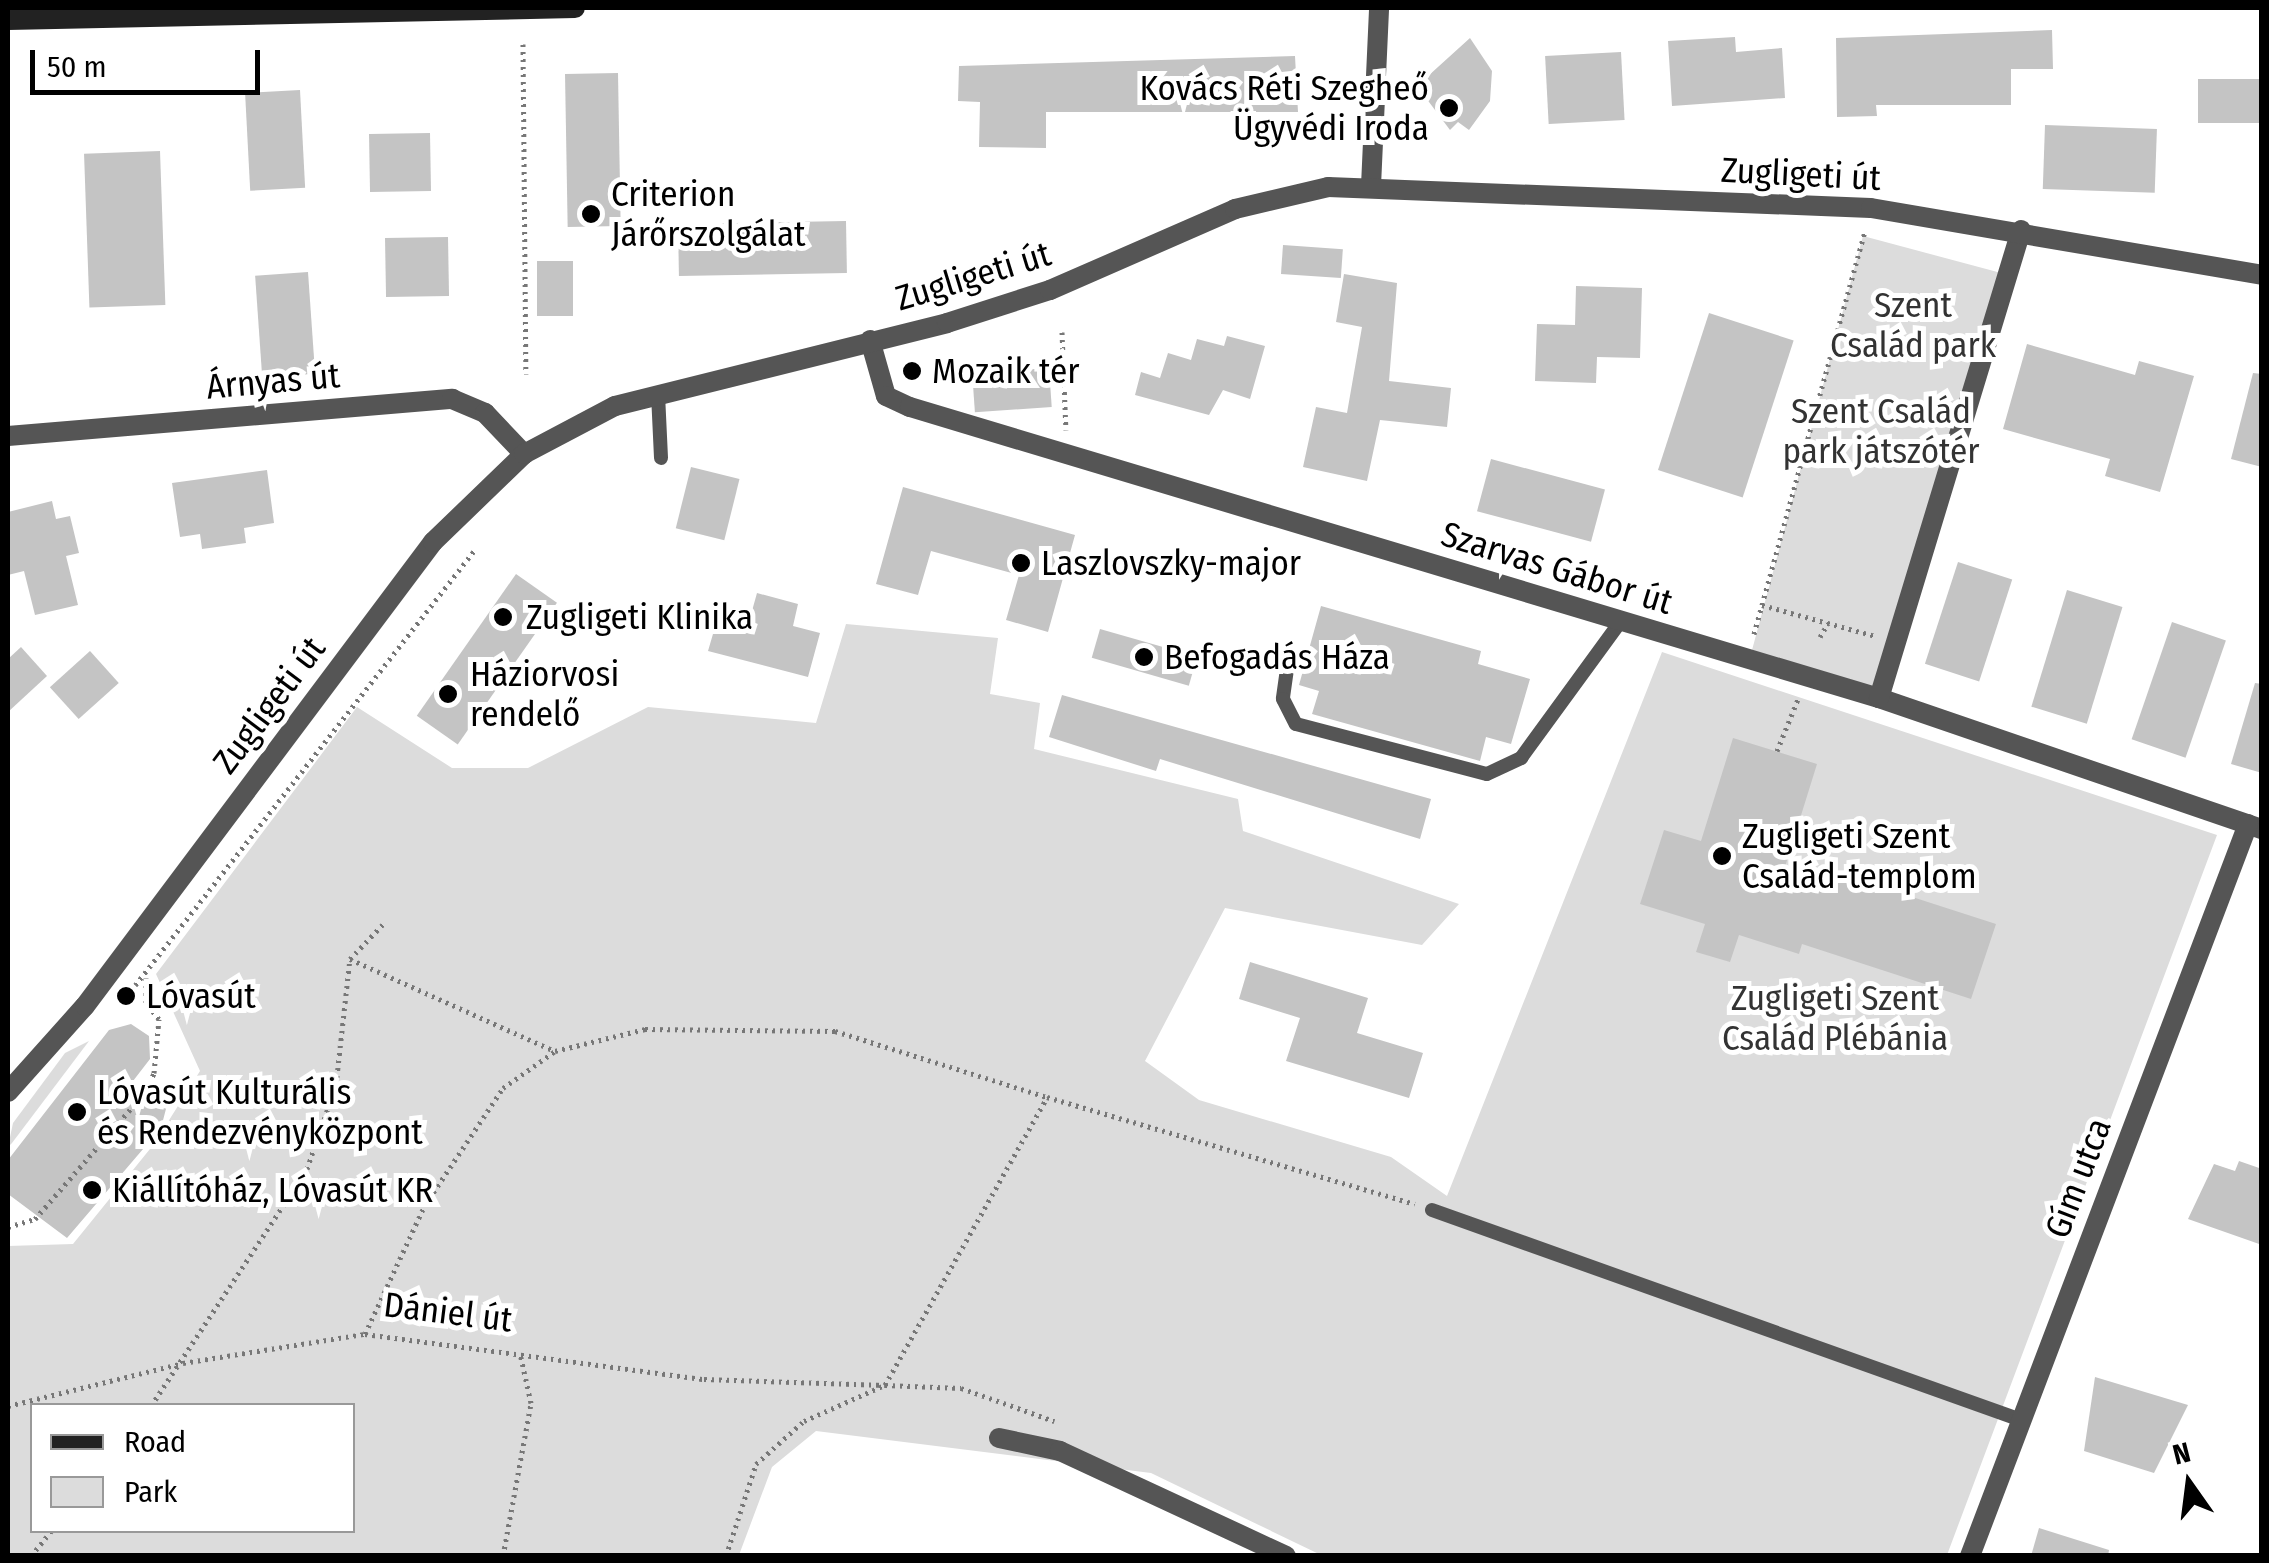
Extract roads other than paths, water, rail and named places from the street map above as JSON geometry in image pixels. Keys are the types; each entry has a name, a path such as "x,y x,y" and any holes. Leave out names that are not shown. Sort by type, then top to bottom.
{"main road":[{"path":"8,20 128,12 575,8"}],"street":[{"path":"1371,186 1378,8"},
{"name":"Zugligeti út","path":"8,1092 85,1006 433,542 524,454 594,413 1050,290 1284,193 1371,186 1871,208 2021,230 2262,275"},
{"path":"1879,698 2021,230"},
{"name":"Szarvas Gábor út","path":"870,340 886,396 1068,458 1879,698 2255,826"},
{"name":"Árnyas út","path":"8,436 452,399 486,413 524,454"},
{"name":"Gím utca","path":"1970,1556 2255,826"},
{"path":"999,1438 1076,1458 1286,1556"}],"lane":[{"path":"658,394 661,458"},
{"path":"1286,669 1283,698 1296,724 1488,774 1521,758 1620,621"},
{"path":"1432,1210 2021,1420"}],"place":[{"name":"Kovács Réti Szegheő Ügyvédi Iroda","path":"1449,108"},
{"name":"Criterion Járőrszolgálat","path":"591,214"},
{"name":"Mozaik tér","path":"912,371"},
{"name":"Laszlovszky-major","path":"1021,563"},
{"name":"Zugligeti Klinika","path":"503,617"},
{"name":"Befogadás Háza","path":"1144,657"},
{"name":"Háziorvosi rendelő","path":"448,694"},
{"name":"Zugligeti Szent Család-templom","path":"1722,856"},
{"name":"Lóvasút","path":"126,996"},
{"name":"Lóvasút Kulturális és Rendezvényközpont","path":"77,1112"},
{"name":"Kiállítóház, Lóvasút KR","path":"92,1190"}],"park label":[{"name":"Szent Család park","path":"1913,325"},
{"name":"Szent Család park játszótér","path":"1881,431"},
{"name":"Zugligeti Szent Család Plébánia","path":"1835,1018"}]}
